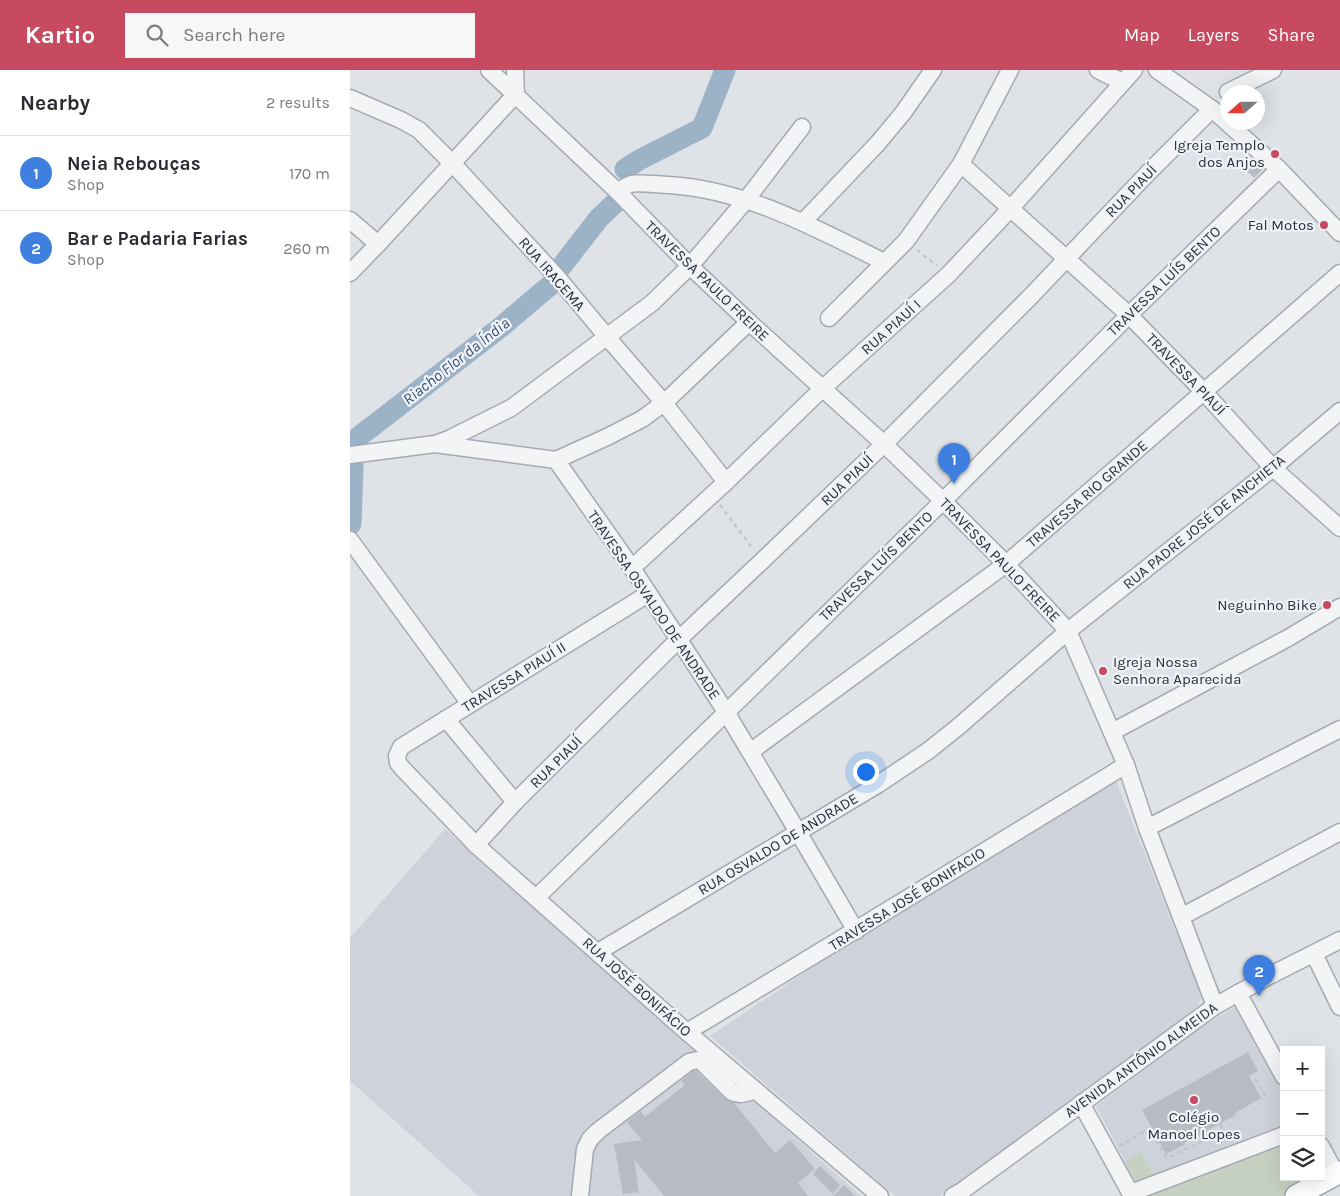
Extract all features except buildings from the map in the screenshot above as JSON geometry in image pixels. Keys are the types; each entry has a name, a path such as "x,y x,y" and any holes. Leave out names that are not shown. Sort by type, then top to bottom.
{"main road":[{"path":"1296,1196 1339,1178"},
{"path":"1322,1196 1339,1178"}],"street":[{"name":"TRAVESSA PAULO FREIRE","path":"489,70 618,192 690,266 749,322 944,501 1068,631 1126,765 1147,828 1215,1006"},
{"path":"350,272 453,164 516,94 515,70"},
{"path":"803,222 878,143 903,113 933,70"},
{"path":"829,318 906,241 961,164 1010,70"},
{"path":"1098,70 1122,82"},
{"name":"RUA PIAUÍ I","path":"632,568 726,482 823,388 949,274 1134,70"},
{"path":"1158,70 1208,107 1279,169 1338,228"},
{"name":"RUA PIAUÍ","path":"1244,85 1273,70"},
{"name":"RUA IRACEMA","path":"350,98 401,120 418,130 453,164 558,278 664,403 726,482"},
{"name":"RUA PIAUÍ","path":"476,845 515,802 678,640 884,444 1066,259 1208,107 1220,99"},
{"path":"350,455 435,444 511,408 652,303 690,266 746,200 802,127"},
{"name":"TRAVESSA PIAUÍ","path":"961,164 1129,315 1204,392 1273,468 1337,519"},
{"name":"TRAVESSA LUÍS BENTO","path":"536,898 944,501 1129,315 1279,169"},
{"path":"618,192 630,184 664,185 692,187 746,200 803,222 884,262"},
{"path":"350,220 378,244"},
{"name":"TRAVESSA RIO GRANDE","path":"750,752 1006,564 1340,273"},
{"path":"435,444 556,460 608,437 642,419 664,403 749,322"},
{"name":"RUA PADRE JOSÉ DE ANCHIETA","path":"1068,631 1273,468 1340,411"},
{"name":"TRAVESSA OSVALDO DE ANDRADE","path":"556,460 632,568 726,712 856,931"},
{"path":"350,540 470,704"},
{"name":"TRAVESSA PIAUÍ II","path":"403,769 398,764 396,756 401,748 648,594"},
{"path":"1112,732 1288,638 1340,607"},
{"name":"RUA OSVALDO DE ANDRADE","path":"598,952 877,785 928,751 1068,631"},
{"path":"446,719 515,802"},
{"path":"1147,828 1340,729"},
{"name":"TRAVESSA JOSÉ BONIFACIO","path":"687,1032 856,931 1126,765"},
{"name":"RUA JOSÉ BONIFÁCIO","path":"403,769 476,845 687,1032 880,1196"},
{"path":"1181,917 1340,832"},
{"name":"AVENIDA ANTÔNIO ALMEIDA","path":"961,1194 1081,1103 1215,1006 1340,940"},
{"path":"1314,954 1340,1007"},
{"path":"1238,993 1280,1070"},
{"path":"580,1196 585,1149 590,1139 689,1062 701,1061 732,1092 742,1094 755,1090"},
{"path":"1081,1103 1131,1195 1281,1136"},
{"path":"1325,1153 1339,1178"}],"path":[{"path":"906,241 936,265"},
{"path":"712,495 762,561"},
{"path":"1255,1079 1265,1096"},
{"path":"1220,1124 1230,1149"},
{"path":"1117,1147 1149,1129 1167,1158 1224,1131"}],"shaded area":[{"path":"1115,779 1202,997 1197,1007 995,1160 939,1196 895,1196 710,1036 816,965"},
{"path":"445,829 861,1196 479,1196 350,1081 350,938"},
{"name":"Colégio Manoel Lopes","path":"1237,1006 1280,1087 1280,1130 1155,1179 1125,1162 1096,1106 1200,1028"}],"green space":[{"path":"1280,1147 1280,1181 1310,1181 1284,1196 1145,1196"},
{"path":"1141,1152 1155,1179 1137,1186 1125,1162"}],"waterway":[{"name":"Riacho Flor da Índia","path":"625,169 702,128 725,70"},
{"name":"Riacho Flor da Índia","path":"561,267 599,218 615,203"},
{"name":"Riacho Flor da Índia","path":"356,439 501,327 554,282"},
{"name":"Riacho Flor da Índia","path":"351,524 353,467"}],"place":[{"name":"Igreja Templo dos Anjos","path":"1275,154"},
{"name":"Fal Motos","path":"1324,225"},
{"name":"Neia Rebouças","path":"954,484"},
{"name":"Neguinho Bike","path":"1327,605"},
{"name":"Igreja Nossa Senhora Aparecida","path":"1103,671"},
{"name":"Bar e Padaria Farias","path":"1259,996"},
{"name":"Colégio Manoel Lopes","path":"1194,1100"}]}
